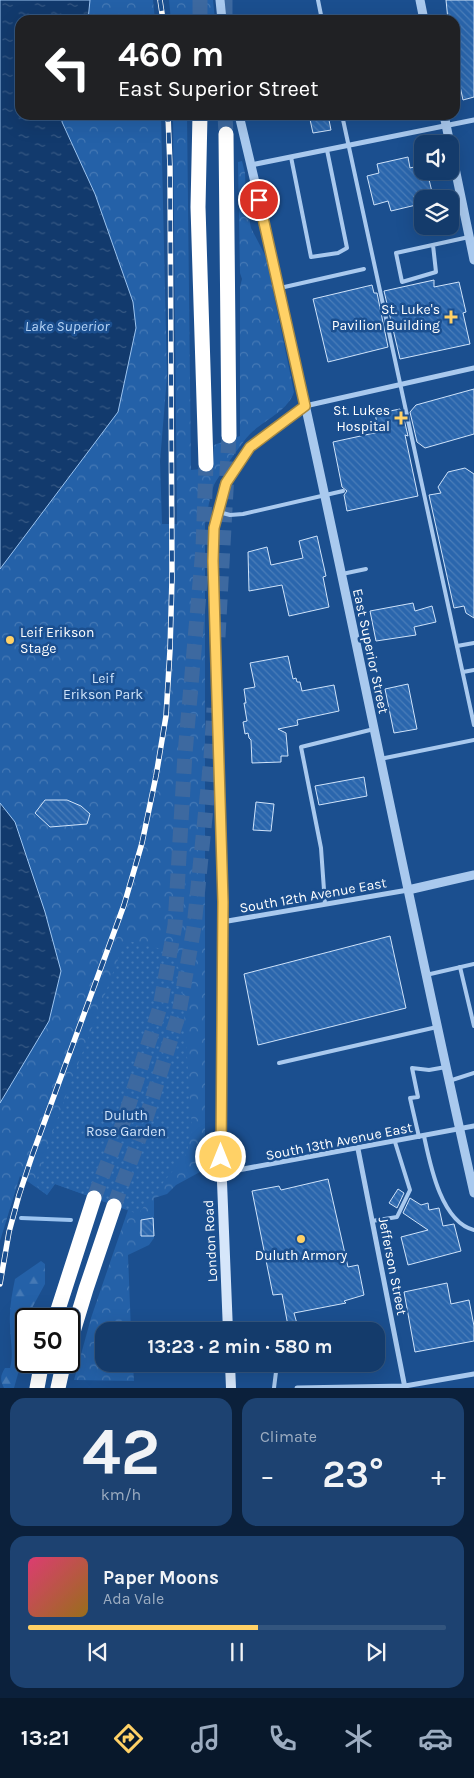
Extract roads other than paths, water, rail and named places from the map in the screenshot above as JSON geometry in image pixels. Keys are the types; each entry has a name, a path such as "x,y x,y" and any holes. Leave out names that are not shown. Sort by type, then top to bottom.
{"highway":[{"path":"200,120 198,207 206,464"},
{"path":"226,134 229,436"},
{"path":"59,1308 94,1198"},
{"path":"80,1309 114,1206"},
{"path":"37,1388 40,1373"},
{"path":"58,1388 61,1373"}],"main road":[{"name":"London Road","path":"228,1322 222,1173 222,922 213,561 214,528 226,483 250,447 305,406"},
{"path":"230,1372 231,1388"}],"street":[{"path":"220,0 222,15"},
{"path":"420,0 422,15"},
{"name":"East Superior Street","path":"240,120 280,288 474,1193"},
{"path":"445,120 474,260"},
{"path":"251,165 474,120"},
{"path":"305,406 474,368"},
{"path":"408,890 474,875"},
{"name":"South 12th Avenue East","path":"222,922 408,890"},
{"name":"South 13th Avenue East","path":"222,1173 474,1126"},
{"name":"Jefferson Street","path":"358,1149 405,1387"},
{"path":"297,1388 405,1387 474,1374"}],"lane":[{"path":"318,0 321,15"},
{"path":"343,120 457,646 472,701 474,724"},
{"path":"291,157 311,257 338,253 347,248 327,150"},
{"path":"433,245 436,272 402,282 396,253 469,237"},
{"path":"280,288 364,269"},
{"path":"218,512 230,515 243,514 343,491"},
{"path":"341,574 366,569"},
{"path":"457,646 474,643"},
{"path":"463,672 474,670"},
{"path":"325,904 321,848 301,747 374,729"},
{"path":"380,759 474,740"},
{"path":"426,975 474,964"},
{"path":"460,967 474,1026"},
{"path":"279,1063 437,1027"},
{"path":"446,1067 429,1070 412,1068 418,1097 410,1098 441,1197 451,1213 468,1229 474,1230"},
{"path":"449,1080 474,1073"},
{"path":"372,1221 397,1217 410,1190 395,1142"},
{"path":"274,1388 276,1372"}],"water":[{"name":"Lake Superior","path":"0,0 90,0 88,15 15,15 15,120 62,120 95,194 133,302 136,328 118,412 0,569"},
{"path":"0,803 15,822 45,912 61,971 49,1021 0,1103"}],"waterway":[{"path":"21,1218 71,1220"}],"tunnel":[{"path":"200,0 200,15"},
{"path":"225,0 225,15"},
{"path":"225,120 226,134"},
{"path":"218,637 229,436"},
{"path":"94,1198 123,1123 160,1007 175,925 185,754 203,548 206,464"},
{"path":"114,1206 143,1128 179,1013 194,927 211,758 214,708"}],"railway":[{"path":"160,0 162,15"},
{"path":"0,1284 9,1232 19,1195 124,905 142,843 166,716 172,578 168,120"}],"place":[{"name":"St. Luke's Pavilion Building","path":"451,317"},
{"name":"St. Lukes Hospital","path":"401,418"},
{"name":"Leif Erikson Stage","path":"10,640"},
{"name":"Duluth Armory","path":"301,1239"}],"park label":[{"name":"Leif Erikson Park","path":"103,686"},
{"name":"Duluth Rose Garden","path":"126,1124"}]}
